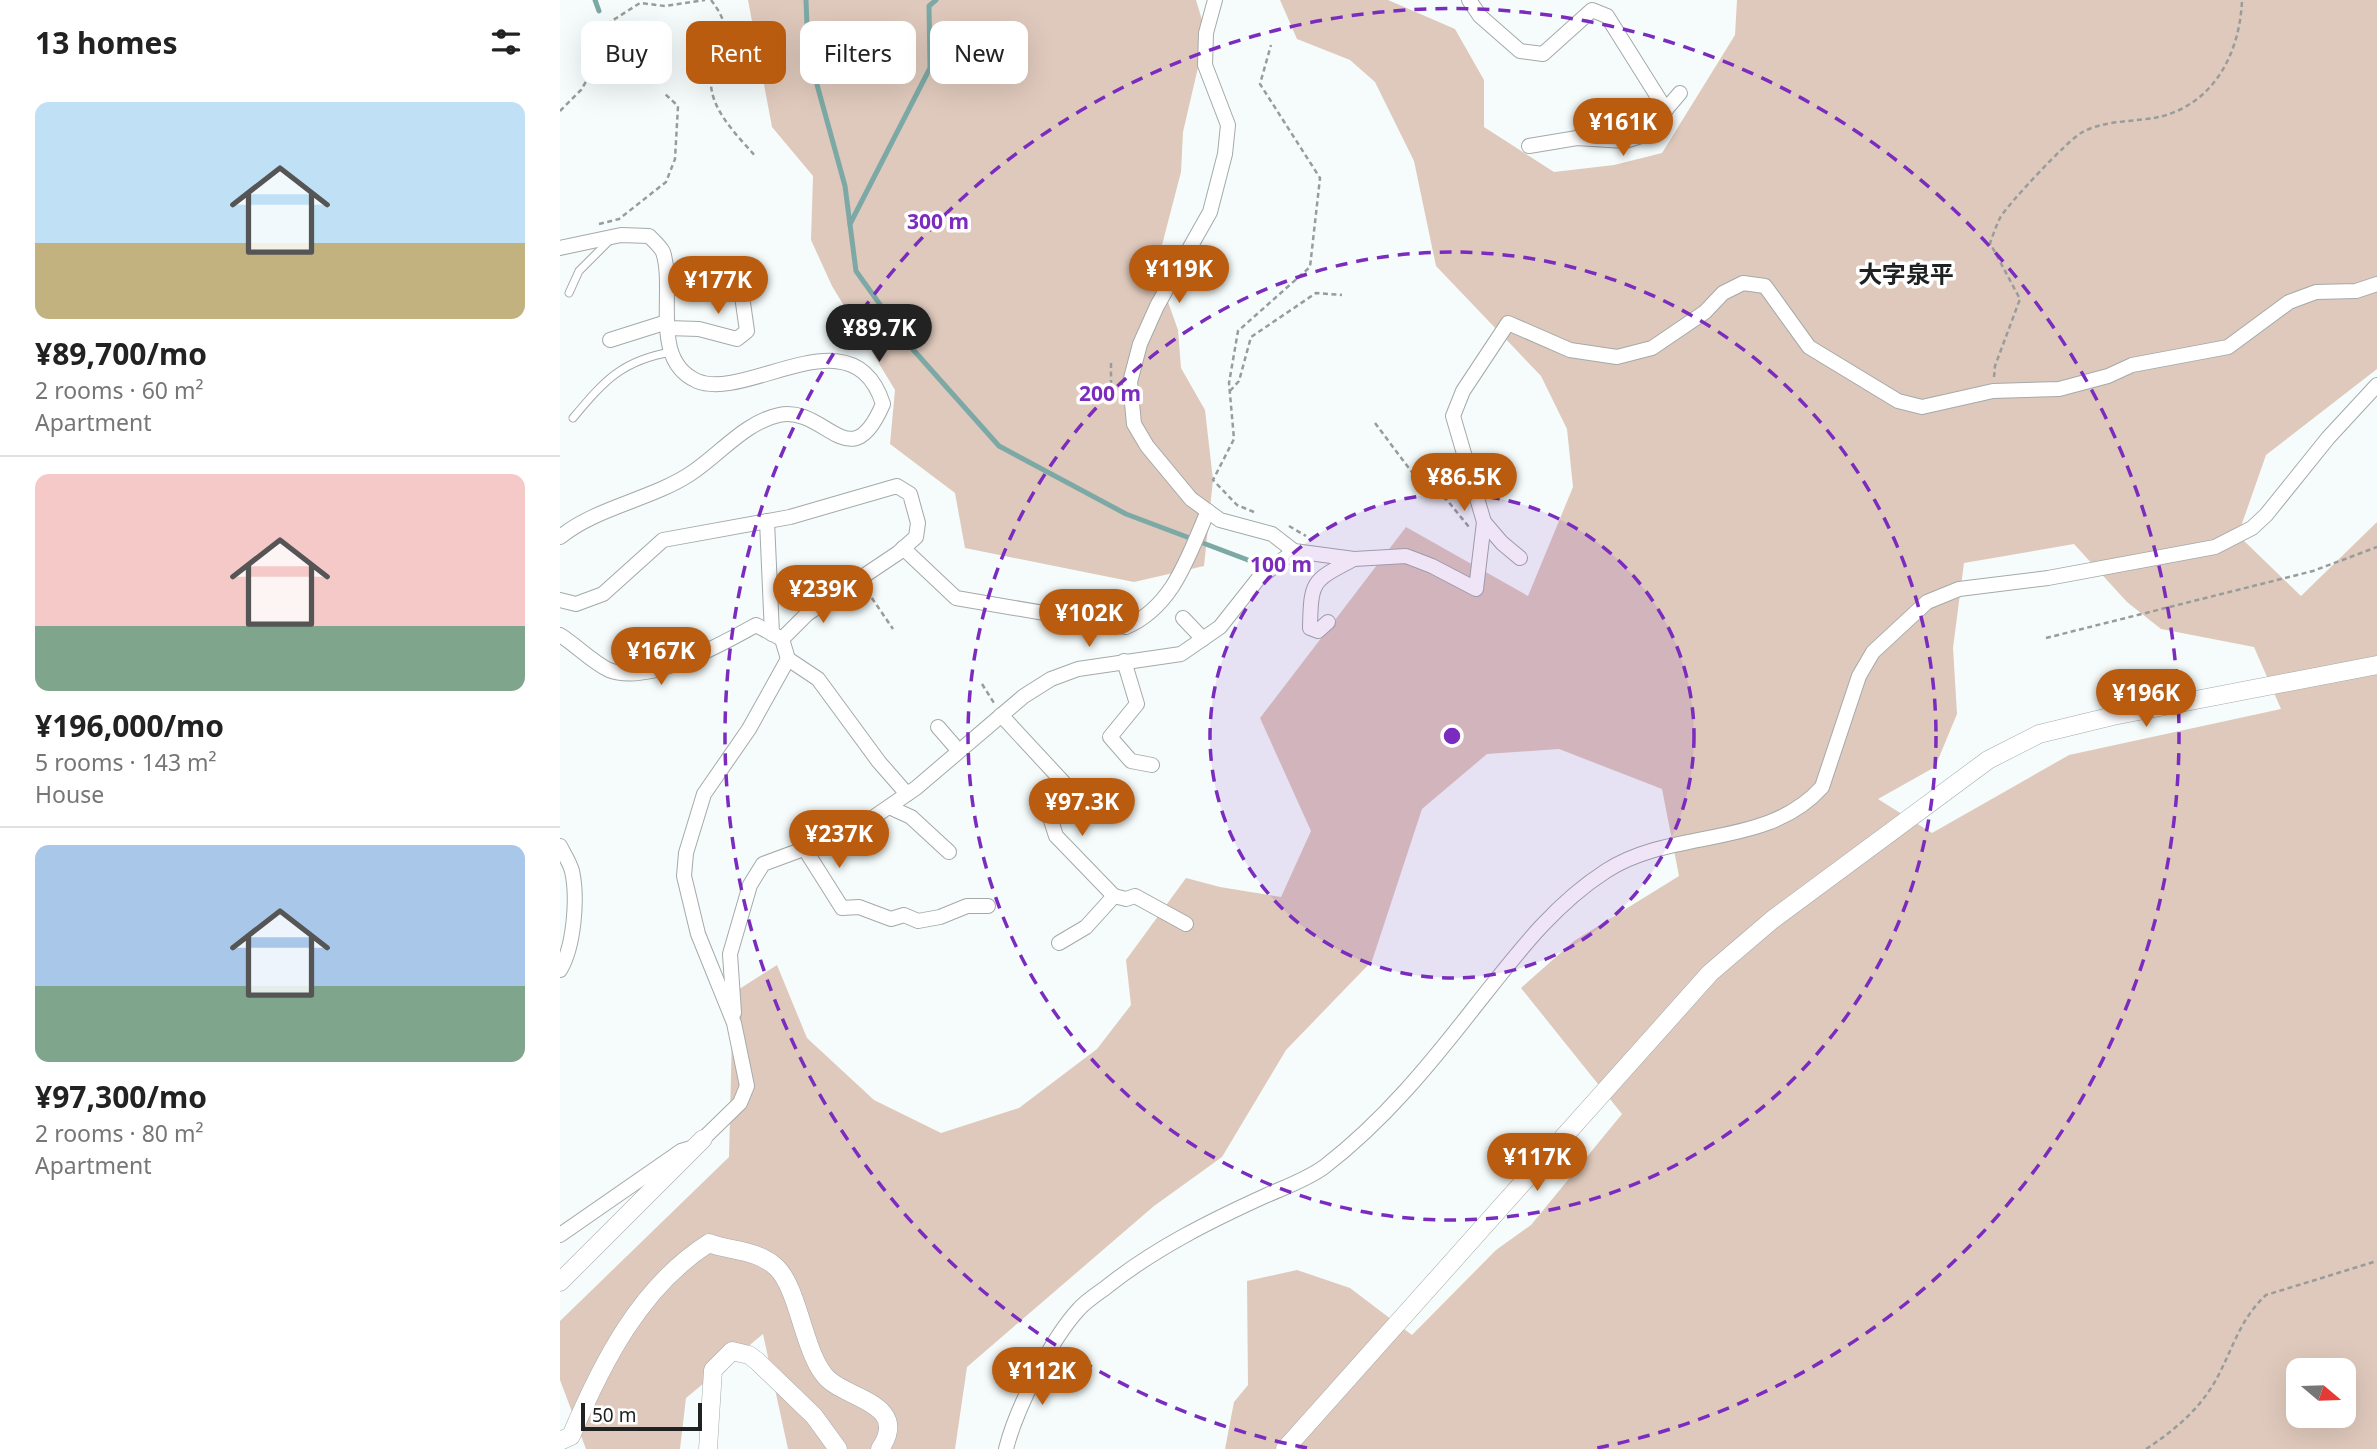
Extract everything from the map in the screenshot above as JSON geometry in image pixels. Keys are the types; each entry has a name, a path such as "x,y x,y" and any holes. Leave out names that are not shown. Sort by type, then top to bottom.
{"street":[{"path":"1216,0 1206,33 1205,65 1228,125 1225,154 1210,212 1147,326 1130,382 1134,424 1147,446 1191,499 1220,520 1272,534 1301,552 1354,559 1406,556 1476,589 1484,522 1454,415 1463,391 1508,323 1570,350 1617,357 1652,348 1705,312 1723,293 1743,283 1765,286 1809,347 1898,401 1922,407 1993,391 2059,389 2108,376 2132,365 2228,347 2289,302 2316,292 2356,291 2377,284"},
{"path":"1469,0 1479,16 1520,51 1532,53 1543,54 1592,10 1607,16 1666,110"},
{"path":"1529,146 1577,138 1625,141 1644,135 1680,93"},
{"path":"560,248 614,237 649,236 662,250 668,286 667,325 671,352 679,365 697,381 722,384 783,367 843,362 860,370 876,385 883,404 872,429 858,438 845,439 800,415 771,417 689,475 560,537"},
{"path":"610,340 667,325 699,329 737,339 747,331 739,275"},
{"path":"1006,1449 1046,1355 1079,1309 1151,1253 1291,1186 1321,1169 1347,1148 1428,1066 1538,928 1576,892 1608,869 1640,853 1691,840 1737,834 1781,817 1810,800 1822,787 1858,676 1873,652 1914,612 1927,602 1959,589 2048,578 2215,547 2252,528 2266,515 2328,438 2377,385"},
{"path":"560,600 576,604 603,594 663,540 767,521 897,486 910,494 918,523 916,537 777,637"},
{"path":"904,548 956,598 1126,627 1143,620 1172,592 1208,511"},
{"path":"767,521 777,637 788,659 818,680 879,762 907,794"},
{"path":"1484,522 1502,544 1520,558"},
{"path":"560,1282 740,1103 747,1086 734,1023 730,954 750,885 763,864 783,854 806,851 855,830 907,794 1001,715 1051,679 1078,669 1157,660 1181,654 1220,627 1258,579 1301,552"},
{"path":"1328,622 1318,631 1310,628 1311,590 1321,576 1354,559"},
{"path":"1183,618 1203,639"},
{"path":"560,635 609,670 632,673 654,671 722,645 756,625 777,637"},
{"path":"734,1023 698,934 684,876 686,853 704,794 749,729 788,659"},
{"path":"1124,662 1137,704 1110,737 1131,761 1152,765"},
{"path":"1285,1449 1710,973 1772,920 1988,760 2039,734 2113,716 2377,665"},
{"path":"1001,715 1064,783 1048,811 1056,836 1114,895 1126,899 1135,896 1186,924"},
{"path":"938,727 958,750"},
{"path":"889,807 911,817 949,852"},
{"path":"560,846 572,870 574,922 567,958 560,970"},
{"path":"806,851 842,908 869,905 891,919 904,915 918,921 940,917 967,906 988,906"},
{"path":"1059,943 1086,927 1114,895"},
{"path":"560,1235 681,1151 699,1143"},
{"path":"560,1441 571,1436 596,1377 626,1327 666,1277 709,1243 731,1252 751,1251 780,1271 818,1363 829,1380 873,1402 886,1419 886,1440 880,1449"},
{"path":"708,1449 713,1370 732,1351 749,1355 757,1362 814,1416 838,1449"}],"lane":[{"path":"569,293 579,271 614,237"},
{"path":"573,418 606,380 644,357 671,352"}],"path":[{"path":"560,111 582,90 594,68 597,38 607,24 640,3 665,5 705,0"},
{"path":"711,0 724,17 726,49 710,76 713,97 729,127 756,157"},
{"path":"1993,391 1995,366 2020,299 1990,243 2000,217 2079,133 2161,116 2192,105 2204,96 2231,57 2241,23 2242,0"},
{"path":"1260,514 1237,505 1213,480 1234,439 1230,391 1238,331 1310,267 1321,178 1259,84 1271,45"},
{"path":"580,244 602,221 619,219 666,182 675,159 678,106 664,93"},
{"path":"1230,391 1238,381 1251,337 1256,332 1272,325 1316,293 1342,295"},
{"path":"1375,423 1420,482 1447,500 1482,544"},
{"path":"1283,524 1306,533 1301,552"},
{"path":"2046,638 2313,570 2377,547"},
{"path":"858,579 893,629"},
{"path":"982,684 1001,715"},
{"path":"2146,1449 2172,1432 2202,1403 2218,1376 2237,1332 2252,1308 2266,1295 2377,1262"}],"shaded area":[{"path":"748,0 1196,0 1206,33 1183,132 1181,172 1156,268 1178,330 1181,368 1205,410 1213,480 1204,566 1134,582 965,548 955,493 890,444 895,390 832,286 811,240 813,176 772,127 764,84 786,84 786,21 752,21"},
{"path":"1280,0 1388,0 1455,29 1484,80 1484,127 1554,172 1614,165 1662,153 1735,35 1737,0 2377,0 2377,369 2266,455 2238,535 2301,596 2377,522 2377,1449 1225,1449 1234,1402 1248,1385 1247,1281 1297,1270 1350,1288 1412,1335 1496,1250 1531,1225 1622,1114 1521,988 1574,941 1679,876 1662,789 1559,749 1487,754 1422,809 1372,961 1286,1050 1222,1157 1154,1206 967,1367 955,1449 788,1449 763,1334 686,1398 680,1449 586,1449 560,1380 560,1321 729,1157 733,993 777,965 807,1038 874,1100 941,1133 1019,1108 1097,1049 1131,1005 1126,960 1186,878 1220,887 1281,897 1311,831 1260,718 1406,527 1528,596 1573,487 1567,429 1541,376 1436,266 1414,161 1375,82 1350,60 1297,39","holes":["2074,544 2127,602 2161,629 2254,647 2281,709 2069,755 1932,833 1878,799 1935,767 1957,714 1953,648 1964,563"]}],"waterway":[{"path":"595,0 599,11"},
{"path":"806,0 808,52 845,186 856,271 909,345 999,446 1126,514 1248,560"},
{"path":"850,224 930,68 929,6 936,0"}],"district":[{"name":"大字泉平","path":"1906,273"}]}
